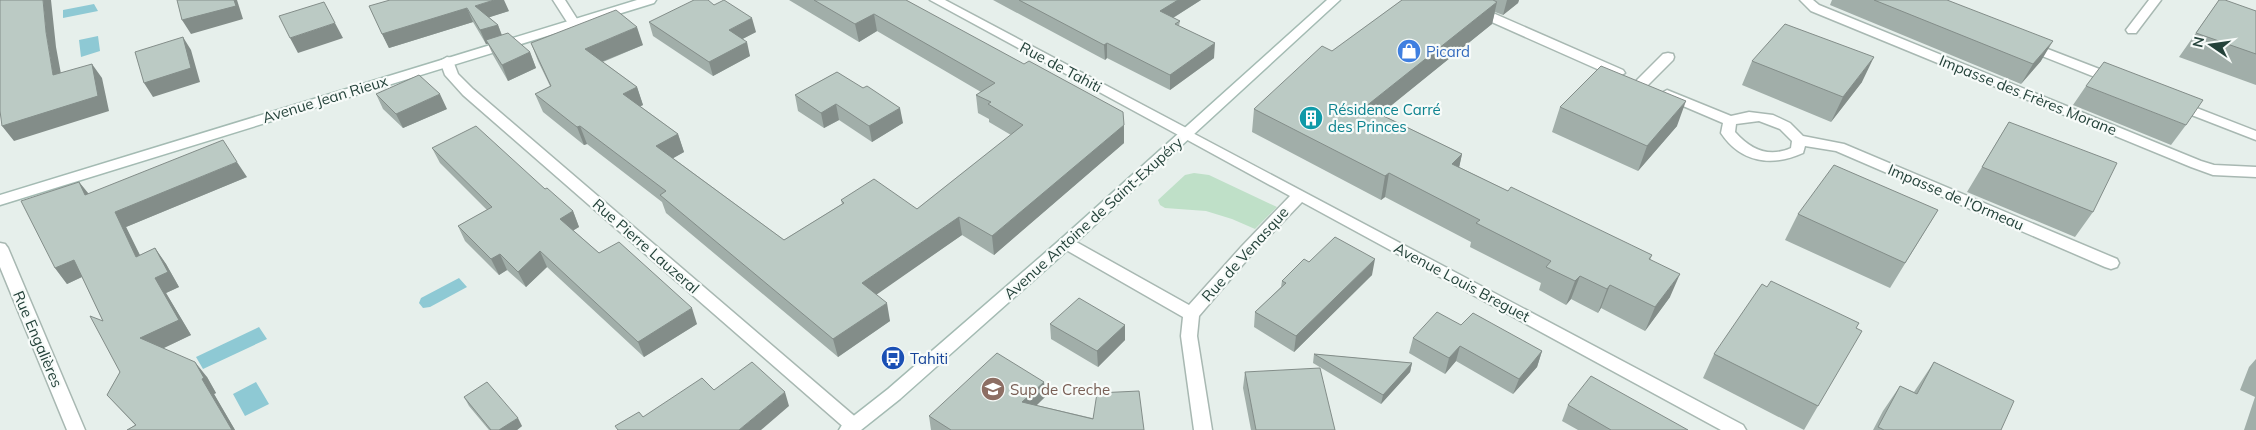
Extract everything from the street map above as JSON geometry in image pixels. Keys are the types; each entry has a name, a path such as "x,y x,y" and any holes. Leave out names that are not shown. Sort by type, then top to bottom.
{"street":[{"path":"559,0 573,22"},
{"name":"Avenue Jean Rieux","path":"0,200 573,22 650,0"},
{"name":"Rue de Tahiti","path":"936,0 1186,134"},
{"name":"Avenue Antoine de Saint-Exupéry","path":"850,428 894,394 1066,243 1334,0"},
{"path":"1453,0 1730,121 1742,116 1767,118 1790,128 1799,140 1798,150 1785,157 1768,158 1751,153 1737,146 1728,133 1730,121"},
{"name":"Impasse des Frères Morane","path":"1806,0 1815,8 2196,164 2214,170 2256,172"},
{"path":"2132,30 2155,0"},
{"path":"2012,39 2131,86"},
{"path":"1642,83 1668,57"},
{"name":"Rue Pierre Lauzeral","path":"447,61 452,75 468,92 850,428"},
{"path":"2167,100 2256,136"},
{"name":"Avenue Louis Breguet","path":"1186,134 1737,430"},
{"name":"Impasse de l'Ormeau","path":"1799,140 1839,147 2111,263"},
{"name":"Rue de Venasque","path":"1203,430 1189,336 1191,314 1247,250 1300,195"},
{"name":"Rue de Venasque","path":"1066,243 1191,314"},
{"name":"Rue Engalières","path":"0,248 76,430"}],"green space":[{"path":"1194,173 1209,175 1277,207 1255,229 1206,211 1165,208 1160,205 1158,200 1185,175"}],"water":[{"path":"94,4 98,11 63,18 63,10"},
{"path":"98,36 100,51 81,57 79,40"},
{"path":"459,278 467,287 430,307 423,308 419,303 421,298"},
{"path":"259,327 267,339 203,369 196,357"},
{"path":"256,382 269,404 245,416 233,394"}],"building":[{"path":"0,0 43,0 53,75 92,64 98,96 2,126 0,111"},
{"path":"177,0 234,0 236,6 182,20"},
{"path":"390,0 494,0 475,6 498,25 480,30 467,8 382,34 369,6"},
{"path":"694,0 708,0 714,5 724,0 752,18 729,30 747,42 709,62 649,22"},
{"path":"814,0 906,0 1024,64 1029,61 1123,112 1124,125 992,236 959,217 862,283 887,303 833,339 660,195 666,191 580,126 577,127 535,94 551,86 531,43 616,10 637,27 585,49 637,87 623,94 678,134 656,146 784,240 844,203 841,200 874,179 917,209 1023,125 988,104 991,102 976,95 995,83 874,14 855,24"},
{"path":"1019,0 1178,0 1160,11 1180,21 1175,24 1215,43 1170,75 1107,43 1104,45"},
{"path":"1402,0 1493,0 1497,2 1365,107 1462,154 1452,164 1508,191 1511,187 1652,255 1649,259 1680,274 1655,307 1610,285 1607,289 1580,276 1575,281 1546,267 1551,261 1476,223 1480,220 1389,173 1385,176 1254,109 1322,46 1332,51"},
{"path":"1874,0 1947,0 2053,41 2033,64"},
{"path":"2219,0 2225,0 2256,11 2256,54 2196,33"},
{"path":"324,2 335,23 290,38 279,16"},
{"path":"1785,24 1874,57 1843,97 1752,61"},
{"path":"508,33 530,52 502,65 486,40"},
{"path":"183,37 191,68 144,83 135,52"},
{"path":"2104,62 2203,100 2186,125 2086,86"},
{"path":"1601,66 1686,101 1647,146 1560,107"},
{"path":"837,72 863,88 867,86 900,108 869,126 836,104 821,113 795,95"},
{"path":"419,75 440,94 396,114 376,94"},
{"path":"2009,122 2117,163 2093,212 1982,167"},
{"path":"476,126 545,189 547,188 573,211 560,219 599,253 619,242 692,308 638,342 540,251 518,272 500,254 491,259 458,226 492,207 432,148"},
{"path":"223,140 237,162 115,212 136,257 155,248 168,272 155,278 179,320 140,338 195,362 204,378 202,379 232,430 127,430 136,425 107,395 120,372 90,316 103,321 74,260 55,268 21,201 79,182 85,195"},
{"path":"1834,165 1938,210 1905,263 1798,214"},
{"path":"1335,237 1375,259 1296,336 1255,312 1286,283 1282,281 1304,259 1309,262"},
{"path":"1771,281 1859,323 1856,328 1862,331 1818,406 1714,354 1762,284 1767,287"},
{"path":"1079,298 1125,325 1097,351 1050,324"},
{"path":"1437,312 1461,325 1473,313 1542,351 1519,379 1460,346 1449,358 1413,338"},
{"path":"997,353 1044,382 1022,402 1093,419 1097,393 1139,391 1144,430 951,430 929,416"},
{"path":"1314,354 1412,363 1383,395"},
{"path":"752,362 785,392 739,430 618,430 615,426 639,412 643,417 702,378 714,390"},
{"path":"1934,362 2014,401 2001,430 1884,430 1878,427 1900,386 1917,394"},
{"path":"1320,368 1335,430 1256,430 1245,372"},
{"path":"1591,376 1688,430 1611,430 1568,405"},
{"path":"487,382 518,418 499,430 491,430 464,397"}],"place":[{"name":"Picard","path":"1409,51"},
{"name":"Résidence Carré des Princes","path":"1311,118"},
{"name":"Tahiti","path":"893,358"},
{"name":"Sup de Creche","path":"993,389"}]}
